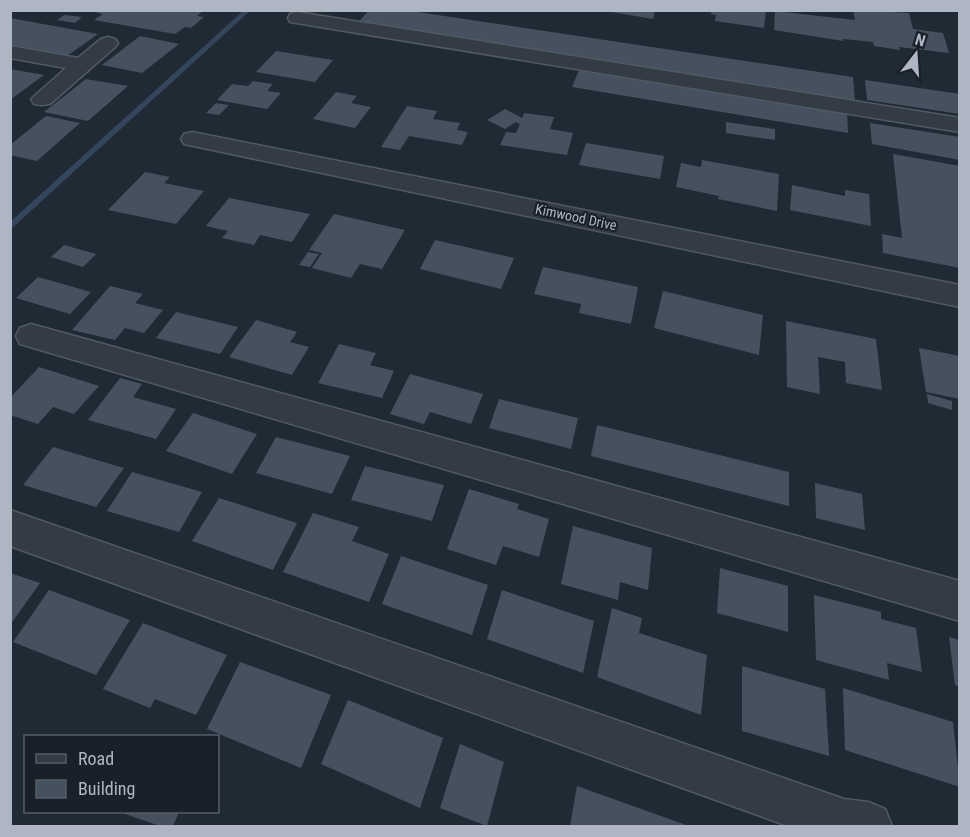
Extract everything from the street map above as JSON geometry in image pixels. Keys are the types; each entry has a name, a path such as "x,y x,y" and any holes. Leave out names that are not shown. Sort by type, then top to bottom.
{"street":[{"path":"297,18 960,125"},
{"path":"42,99 108,43"},
{"path":"10,52 83,65"},
{"name":"Kimwood Drive","path":"192,139 960,296"},
{"path":"31,336 960,601"},
{"path":"10,528 833,819 868,826"}],"building":[{"path":"100,10 204,10 197,16 204,17 191,28 185,27 175,34 94,20 103,14 97,13"},
{"path":"369,10 404,10 853,77 855,101 357,24"},
{"path":"600,10 655,10 653,19"},
{"path":"712,10 766,10 764,28 715,21 716,15 711,14"},
{"path":"853,10 909,13 913,29 943,33 949,53 899,47 900,50 874,46 873,42 843,39 843,41 774,30 775,11 855,20"},
{"path":"64,15 82,17 75,23 57,20"},
{"path":"10,18 98,34 67,56 10,45"},
{"path":"140,36 179,44 142,73 102,65"},
{"path":"276,51 333,60 315,82 256,72"},
{"path":"580,68 847,112 848,133 572,87"},
{"path":"10,69 44,75 10,100"},
{"path":"86,79 128,86 88,121 44,112"},
{"path":"865,80 960,94 960,114 867,100"},
{"path":"253,81 273,84 267,91 281,93 267,109 217,100 232,84 248,86"},
{"path":"336,92 357,96 351,103 371,107 355,128 313,119"},
{"path":"216,103 229,105 219,115 206,113"},
{"path":"407,106 437,111 433,119 460,123 457,130 468,132 462,145 409,136 400,150 381,147"},
{"path":"505,109 522,118 524,113 554,117 550,129 573,133 567,155 500,145 506,132 516,133 520,124 516,122 505,129 487,120"},
{"path":"46,116 80,123 37,161 10,155 10,145"},
{"path":"726,122 775,129 775,140 726,133"},
{"path":"870,123 960,137 960,160 872,144"},
{"path":"586,143 664,156 660,179 579,165"},
{"path":"893,154 960,166 960,268 883,253 882,234 902,238"},
{"path":"702,160 779,174 777,211 718,199 719,196 676,187 681,163 701,167"},
{"path":"145,172 170,177 164,183 204,191 176,224 108,210"},
{"path":"792,185 845,196 845,190 869,194 871,226 790,210"},
{"path":"229,198 310,214 292,242 260,235 254,245 222,238 228,231 206,226"},
{"path":"334,214 405,230 382,269 360,264 351,278 312,268 322,253 309,250"},
{"path":"435,240 514,258 501,289 420,269"},
{"path":"64,245 96,254 83,267 51,257"},
{"path":"308,252 319,254 310,267 299,265"},
{"path":"543,267 638,287 631,324 579,313 581,304 534,294"},
{"path":"38,277 91,292 70,314 16,298"},
{"path":"110,286 143,294 135,303 163,310 144,333 125,328 115,340 72,330"},
{"path":"663,291 763,315 759,355 654,328"},
{"path":"176,312 238,327 220,354 156,338"},
{"path":"256,320 297,332 290,342 309,347 292,375 229,357"},
{"path":"786,321 876,339 882,390 846,383 845,362 818,357 820,394 787,387"},
{"path":"339,344 376,353 370,365 394,371 382,398 318,383"},
{"path":"919,348 960,356 960,399 926,392"},
{"path":"39,367 99,386 74,414 53,407 38,424 10,415 10,398"},
{"path":"410,374 483,394 471,424 430,412 424,424 390,414"},
{"path":"120,378 142,384 133,397 176,409 156,439 88,420"},
{"path":"927,394 952,401 952,410 928,403"},
{"path":"499,399 578,418 571,449 489,428"},
{"path":"193,413 257,434 232,474 166,451"},
{"path":"597,425 789,472 789,506 591,456"},
{"path":"276,437 350,456 332,494 256,473"},
{"path":"53,447 124,468 96,507 23,485"},
{"path":"365,466 444,485 432,521 351,500"},
{"path":"132,472 202,492 179,532 107,511"},
{"path":"815,483 862,494 865,530 816,518"},
{"path":"469,489 519,504 517,509 549,519 539,557 503,546 496,565 447,549"},
{"path":"219,498 297,523 273,570 192,541"},
{"path":"313,513 359,527 352,541 389,554 369,602 283,572"},
{"path":"573,526 652,548 648,590 620,582 618,600 561,584"},
{"path":"401,556 488,585 472,635 382,604"},
{"path":"720,568 788,586 788,632 717,613"},
{"path":"10,573 40,583 10,625"},
{"path":"49,590 130,620 96,675 13,642"},
{"path":"502,590 594,621 583,673 487,639"},
{"path":"814,595 881,612 881,619 916,628 922,672 887,663 889,680 816,660"},
{"path":"612,608 642,618 639,633 707,655 701,715 597,677"},
{"path":"143,623 227,655 196,715 155,699 150,708 103,689"},
{"path":"949,637 960,640 960,687 955,685"},
{"path":"240,662 331,695 301,768 207,729"},
{"path":"742,666 825,689 829,756 742,731"},
{"path":"843,688 953,722 960,787 845,750"},
{"path":"348,700 443,738 420,808 321,764"},
{"path":"460,744 504,762 487,826 440,808"},
{"path":"577,786 689,826 570,826"},
{"path":"122,813 179,813 173,826 160,826"}],"waterway":[{"path":"10,227 248,10"}]}
